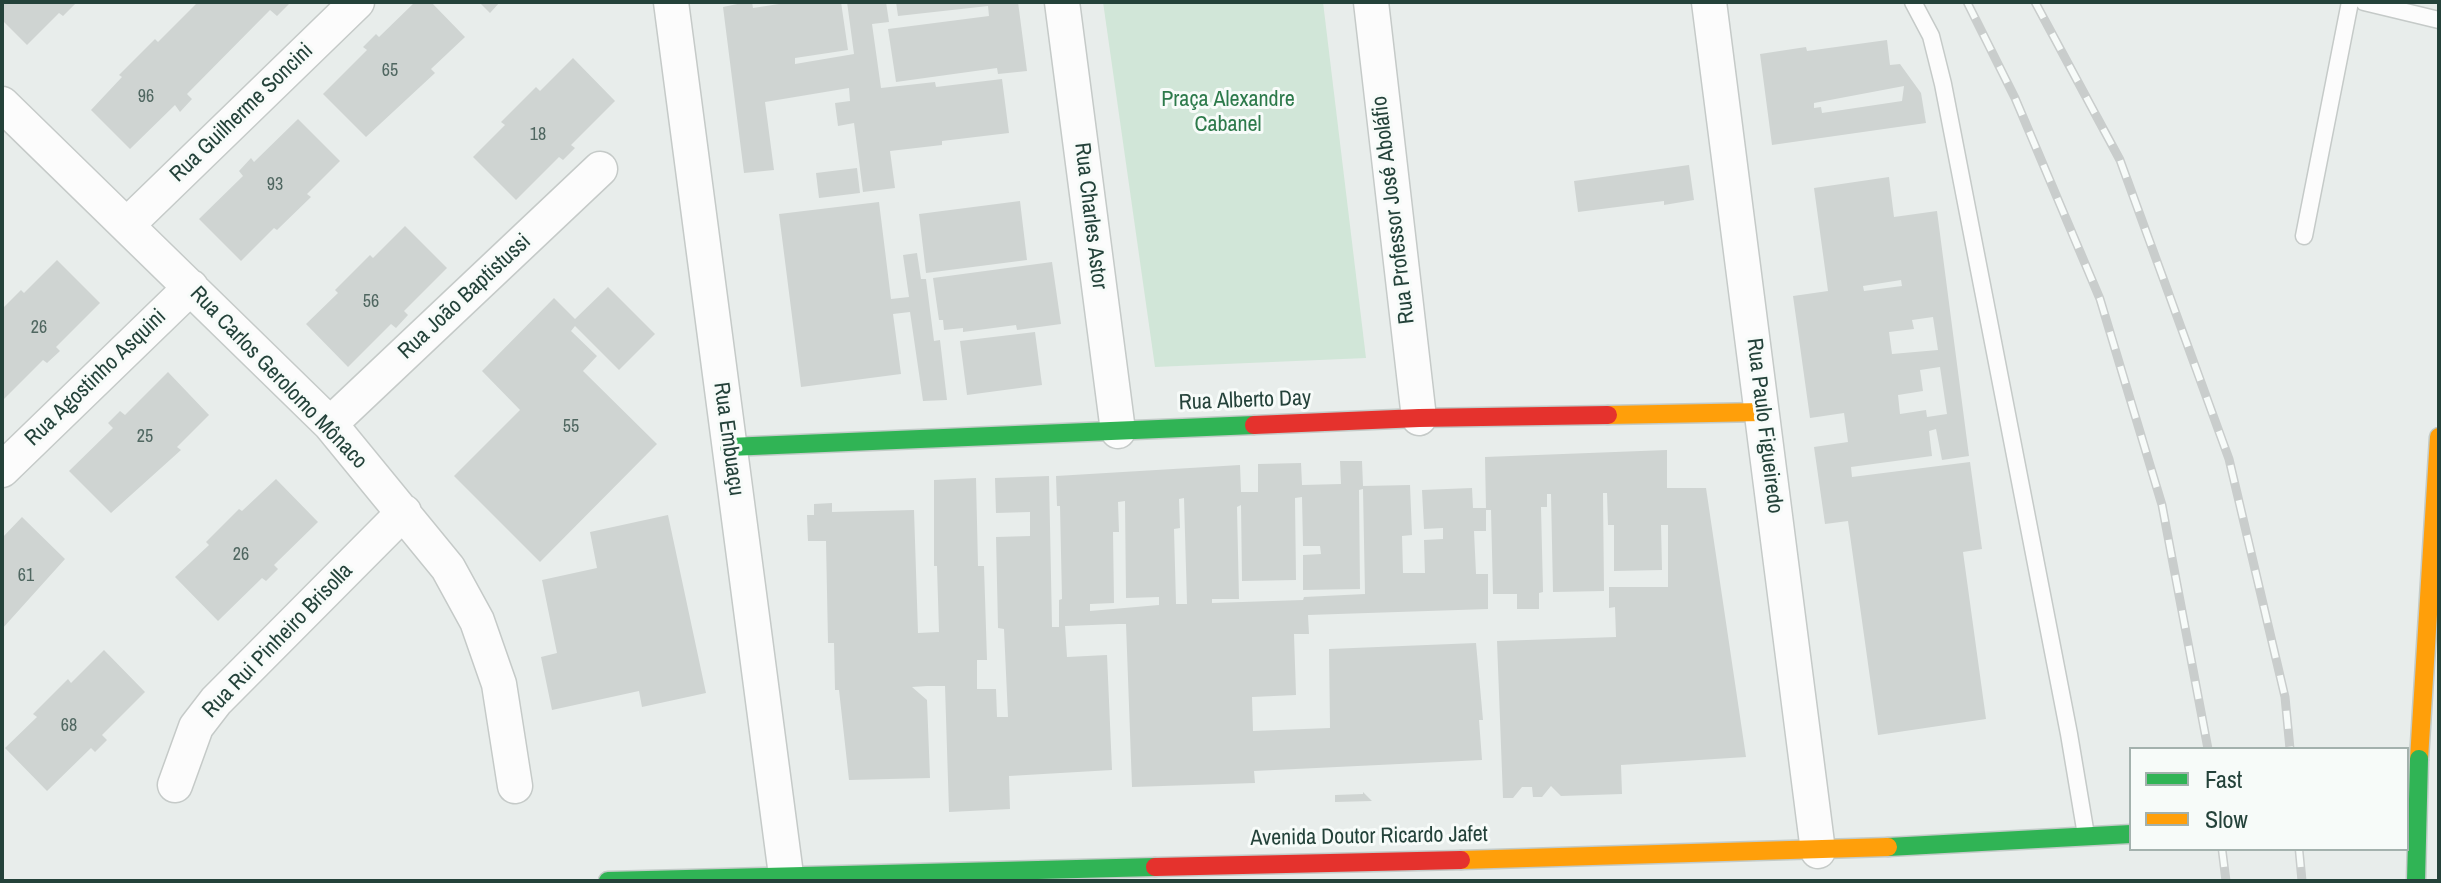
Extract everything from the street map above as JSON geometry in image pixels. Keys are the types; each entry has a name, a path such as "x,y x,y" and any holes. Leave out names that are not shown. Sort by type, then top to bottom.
{"main road":[{"name":"Rua Alberto Day","path":"729,447 1419,418 1762,412"},
{"path":"2416,881 2419,759 2439,437"},
{"path":"2409,816 2439,814"},
{"name":"Avenida Doutor Ricardo Jafet","path":"608,881 1818,851 2129,834"}],"street":[{"name":"Rua Guilherme Soncini","path":"127,225 357,2"},
{"name":"Rua Embuaçu","path":"671,2 786,875"},
{"name":"Rua Charles Astor","path":"1062,2 1118,431"},
{"name":"Rua Professor José Aboláfio","path":"1371,2 1419,418"},
{"name":"Rua Paulo Figueiredo","path":"1709,2 1818,851"},
{"name":"Rua Carlos Gerolomo Mônaco","path":"2,104 330,424 448,568 477,621 499,684 515,786"},
{"name":"Rua João Baptistussi","path":"330,424 600,169"},
{"name":"Rua Agostinho Asquini","path":"2,470 191,287"},
{"name":"Rua Rui Pinheiro Brisolla","path":"175,785 196,727 216,701 404,512"}],"lane":[{"path":"1913,2 1931,36 1943,84 2069,734 2086,837"},
{"path":"2304,236 2350,2"},
{"path":"2364,2 2439,20"}],"green space":[{"name":"Praça Alexandre Cabanel","path":"1103,2 1323,2 1366,358 1155,367"}],"building":[{"path":"2,2 77,2 63,16 59,13 27,45 2,20"},
{"path":"198,2 289,4 277,16 270,10 187,94 192,99 180,112 175,105 130,149 91,110 122,77 119,75"},
{"path":"415,2 431,2 465,37 431,69 435,73 366,137 323,94 367,50 363,47 376,34 379,37"},
{"path":"479,2 500,2 490,13"},
{"path":"752,2 753,8 792,2 841,2 848,50 795,58 795,64 854,54 847,2 886,2 889,22 872,24 881,88 935,82 936,87 1002,79 1009,133 890,151 895,188 863,192 854,123 838,126 835,103 850,101 849,88 765,102 774,170 744,173 723,7"},
{"path":"896,2 1018,2 1027,71 998,74 997,68 896,82 888,29 989,16 988,6 898,16"},
{"path":"1887,40 1890,65 1900,64 1921,93 1926,123 1772,145 1760,54 1806,47 1807,51","holes":["1904,86 1902,101 1822,113 1821,107 1814,108 1814,103"]},
{"path":"573,58 615,101 571,145 575,148 563,160 559,157 516,200 473,157 505,125 501,122 536,87 540,91"},
{"path":"298,119 340,161 307,194 311,197 241,261 199,219 243,176 239,171 251,158 254,162"},
{"path":"1689,165 1694,200 1578,212 1574,181"},
{"path":"857,168 860,193 819,198 816,173"},
{"path":"1889,177 1894,217 1937,211 1969,456 1942,460 1936,429 1929,431 1932,456 1851,467 1852,477 1970,462 1982,549 1963,552 1986,719 1878,735 1848,521 1825,524 1814,447 1848,442 1844,413 1810,418 1793,296 1828,291 1814,188","holes":["1901,280 1902,286 1864,291 1863,286","1933,317 1938,350 1892,354 1889,332 1914,329 1912,320","1940,367 1947,414 1927,417 1926,410 1900,414 1898,395 1923,391 1920,370"]},
{"path":"1020,201 1027,260 926,273 919,214"},
{"path":"879,202 891,299 909,297 903,255 917,253 921,279 926,279 934,341 940,340 947,400 923,401 910,312 893,314 901,374 801,387 779,214"},
{"path":"405,226 447,268 404,311 408,315 396,328 391,324 348,367 306,324 370,255 373,258"},
{"path":"57,260 100,303 56,347 60,351 47,363 43,360 2,401 2,309 21,290 24,293"},
{"path":"1052,262 1061,324 1017,330 1016,325 963,332 963,328 944,330 943,320 939,320 933,278"},
{"path":"608,287 655,334 619,370 575,326 571,331 597,356 583,371 657,444 540,562 454,476 520,410 482,371 554,298 575,319"},
{"path":"1035,332 1042,385 967,395 960,341"},
{"path":"168,372 209,415 177,447 181,450 111,513 69,471 113,428 108,423 120,411 125,415"},
{"path":"1667,450 1667,488 1706,488 1746,757 1621,765 1622,794 1561,796 1551,786 1542,797 1533,797 1532,787 1522,787 1513,798 1503,798 1497,641 1616,637 1615,607 1609,608 1609,587 1668,587 1668,525 1661,525 1662,570 1614,571 1614,525 1608,525 1607,493 1603,493 1604,591 1553,592 1551,494 1547,494 1547,507 1541,507 1543,592 1539,593 1539,609 1517,609 1517,594 1493,594 1491,510 1486,510 1485,457"},
{"path":"1340,461 1362,461 1363,486 1410,485 1412,535 1402,536 1403,573 1425,573 1424,540 1443,539 1443,528 1424,529 1422,490 1472,488 1473,508 1486,508 1486,531 1474,531 1476,574 1488,574 1488,609 1308,615 1309,634 1294,634 1296,695 1252,697 1253,731 1330,728 1329,649 1476,643 1483,720 1479,720 1482,760 1254,771 1255,783 1132,787 1126,624 1119,624 1065,626 1067,657 1107,655 1112,770 1009,776 1010,809 949,812 945,686 927,686 912,687 927,700 930,778 849,780 839,690 835,690 834,643 828,643 826,541 808,541 807,515 814,515 814,504 832,503 832,512 914,510 918,633 939,632 937,566 934,566 934,480 976,478 978,566 984,566 987,660 977,660 977,689 996,689 997,717 1008,717 1004,629 998,628 996,537 1030,536 1030,512 996,513 995,478 1049,476 1052,627 1059,627 1059,600 1062,599 1060,506 1057,506 1056,476 1240,465 1241,492 1258,492 1258,464 1301,463 1302,485 1341,484","holes":["1363,489 1365,594 1212,603 1212,599 1239,599 1237,507 1241,505 1242,581 1296,580 1295,498 1302,497 1303,546 1320,546 1321,554 1303,555 1303,590 1360,589 1359,490","1184,498 1187,604 1176,604 1174,529 1180,528 1179,499","1125,501 1126,598 1159,597 1159,605 1090,611 1090,604 1114,603 1113,532 1119,532 1118,502"]},
{"path":"276,479 318,522 274,565 278,569 266,581 262,578 218,621 175,577 209,545 206,542 239,509 242,511"},
{"path":"668,515 706,693 642,707 639,691 552,710 541,657 557,653 542,580 597,568 590,532"},
{"path":"22,517 65,559 2,629 2,538"},
{"path":"104,650 145,692 102,735 107,740 95,752 91,748 47,791 5,748 37,717 33,714 68,679 71,683"},
{"path":"1363,792 1372,801 1335,802 1335,795"}],"railway":[{"path":"1967,2 2015,98 2100,299 2162,505 2208,747"},
{"path":"2035,2 2120,160 2229,459 2285,697 2290,747"},
{"path":"2222,851 2226,881"},
{"path":"2299,851 2302,881"}],"traffic: fast":[{"path":"729,447 1254,425"},
{"path":"2416,881 2419,759"},
{"path":"1888,847 2129,834"},
{"path":"608,881 1155,867"}],"traffic: slow":[{"path":"1608,415 1762,412"},
{"path":"2419,759 2439,437"},
{"path":"1461,860 1888,847"}],"traffic: jam":[{"path":"1254,425 1608,415"},
{"path":"1155,867 1461,860"}]}
